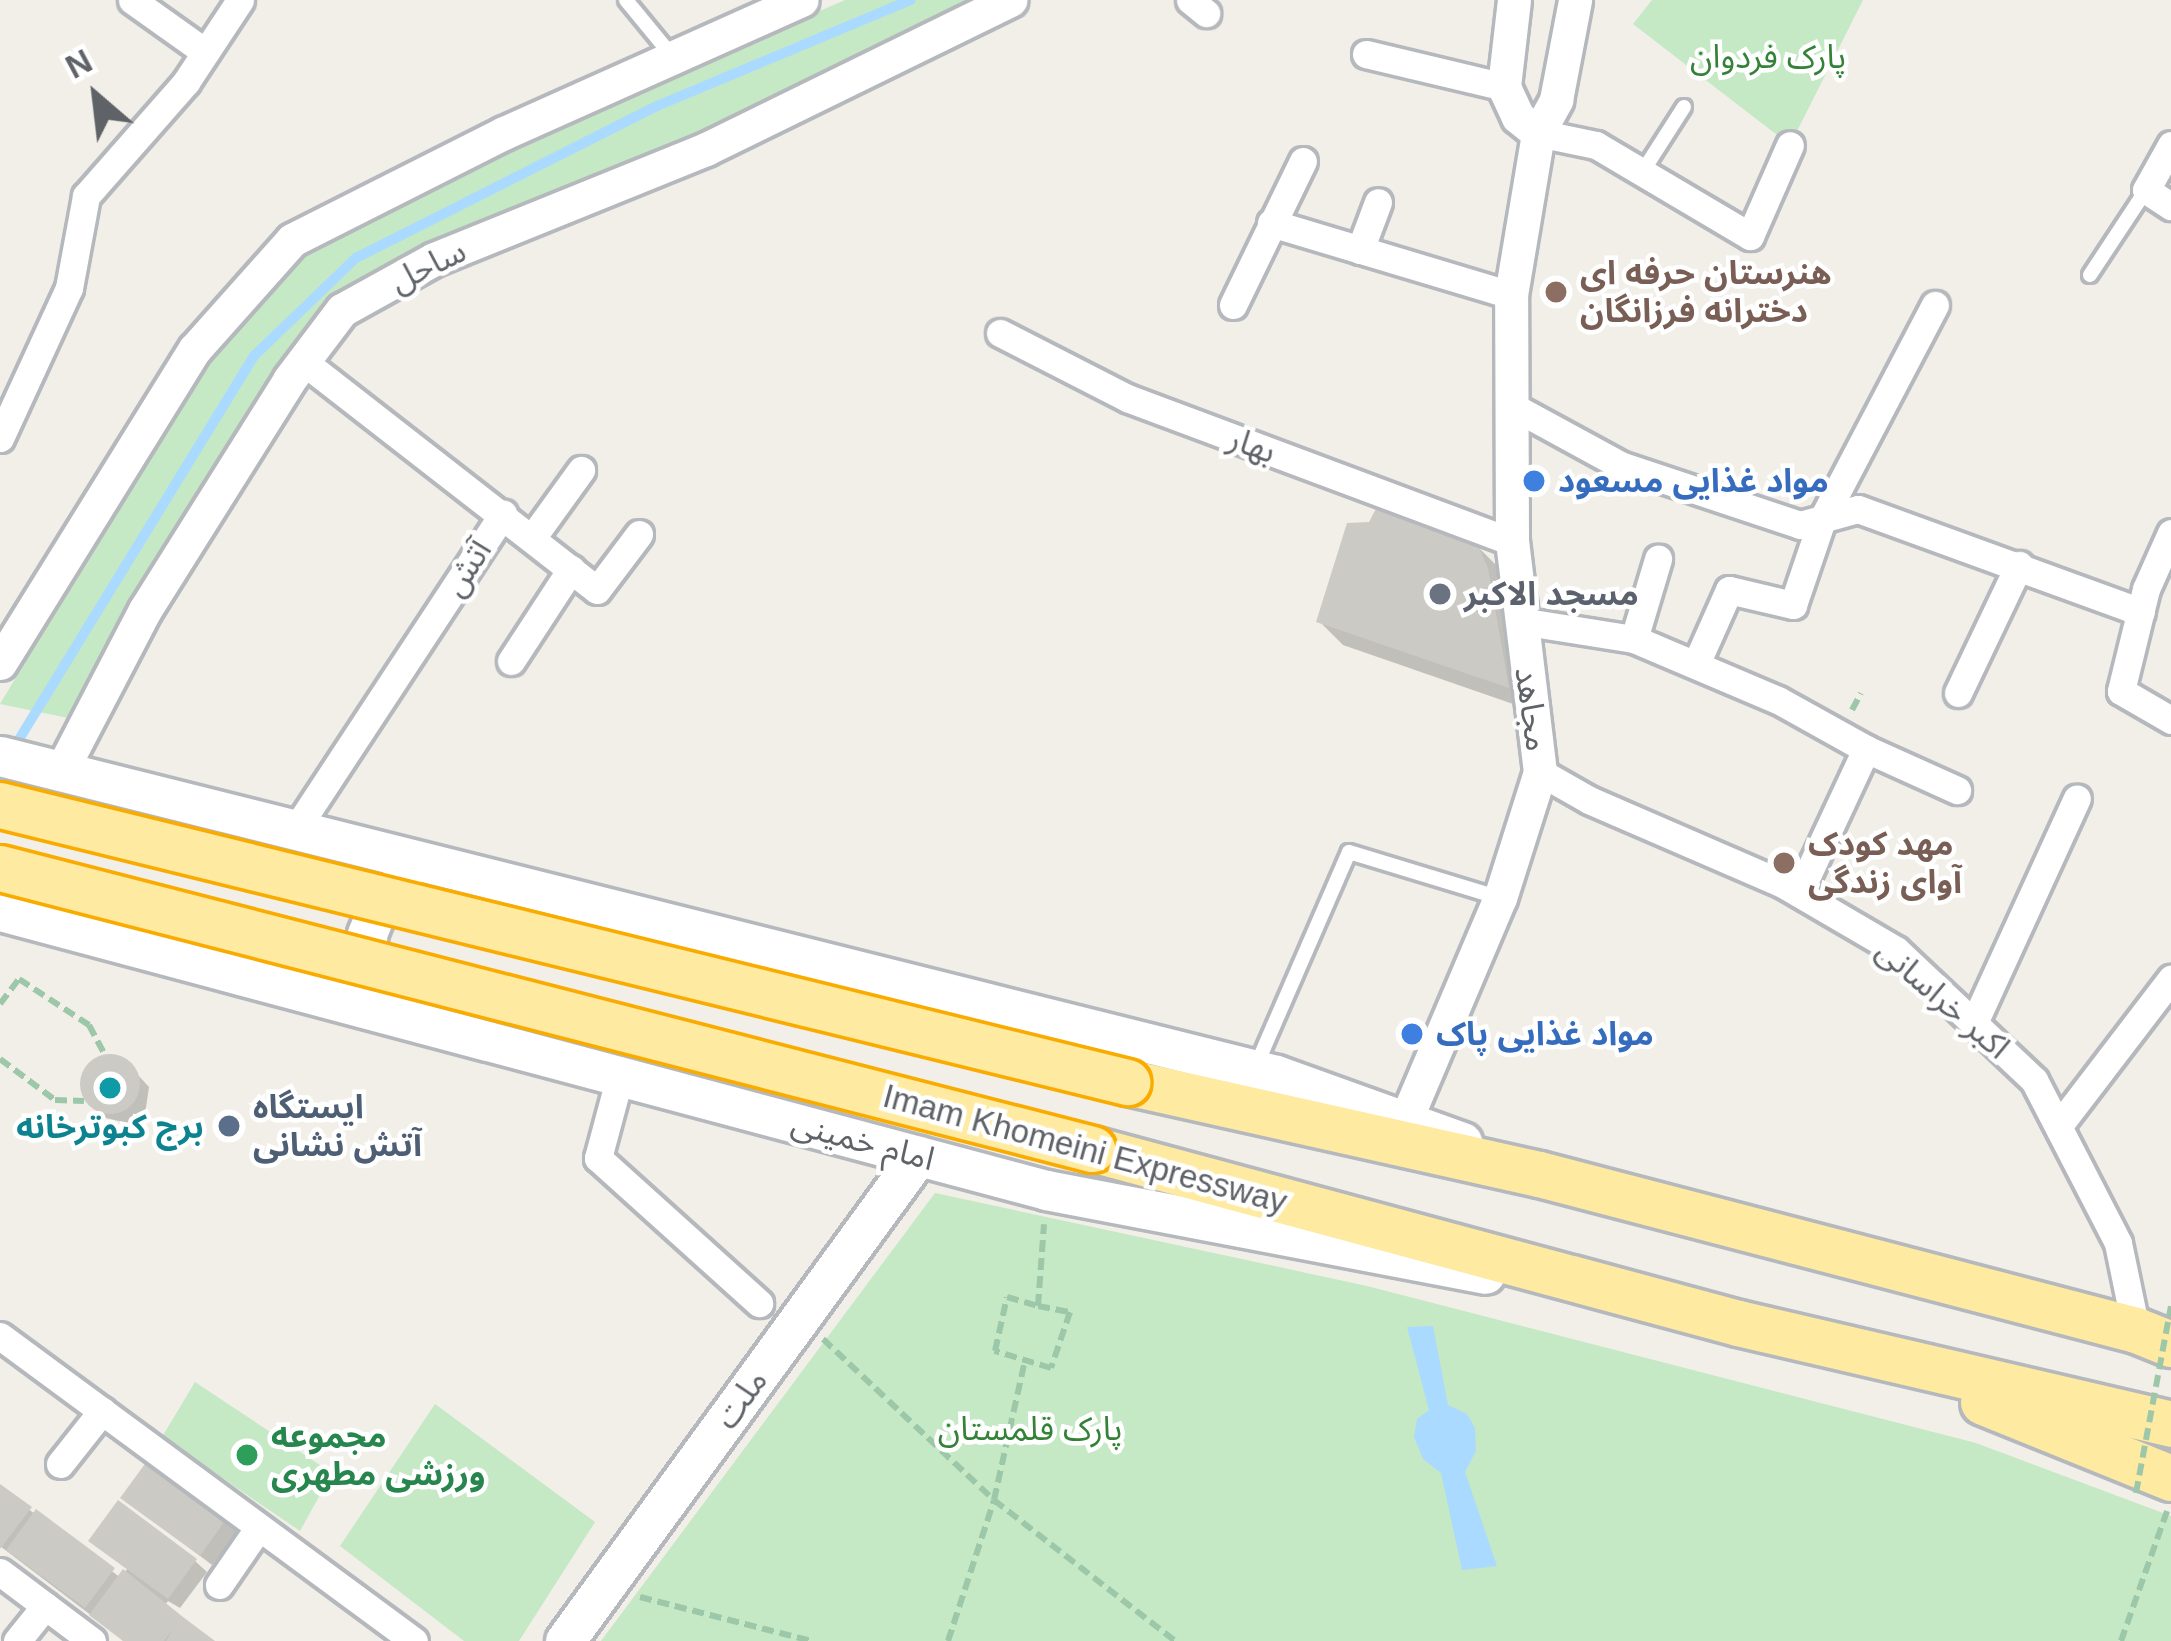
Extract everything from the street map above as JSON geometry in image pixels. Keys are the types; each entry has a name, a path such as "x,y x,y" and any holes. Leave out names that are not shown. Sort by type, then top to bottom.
{"highway":[{"path":"0,806 1127,1082 1539,1174 2159,1327"},
{"name":"Imam Khomeini Expressway","path":"0,868 1092,1149 1738,1323 2171,1424"},
{"path":"1864,1351 2153,1486"}],"main road":[{"path":"0,756 1254,1070 1406,1119 1539,1174"},
{"path":"310,993 350,950 359,920 361,886 346,844"},
{"path":"379,1011 367,988 368,934 379,904 426,864"},
{"name":"امام خمینی","path":"6,920 310,993 1046,1190 1738,1323"},
{"name":"ملت","path":"565,1641 918,1156"}],"street":[{"path":"132,0 205,52"},
{"path":"0,438 69,288 86,196 205,52 240,0"},
{"path":"0,663 195,349 292,240 672,56 802,0"},
{"name":"ساحل","path":"60,773 145,610 304,362 343,310 434,260 706,149 1010,0"},
{"path":"1514,0 1504,86 1518,117 1538,133 1597,146 1750,236 1790,146"},
{"name":"مجاهد","path":"1406,1119 1500,898 1540,772 1512,542 1511,295 1538,133 1556,100 1575,0"},
{"path":"1366,54 1504,86"},
{"path":"2171,145 2146,190 2171,206"},
{"path":"1233,304 1303,161"},
{"path":"1360,250 1378,202"},
{"path":"1271,223 1511,295"},
{"path":"1696,664 1729,590 1793,604 1822,520 1935,305"},
{"name":"بهار","path":"1000,333 1127,398 1512,542"},
{"name":"آتش","path":"294,832 503,514 304,362"},
{"path":"1512,406 1620,465 1800,525 1858,509 2141,611"},
{"path":"532,538 581,470"},
{"path":"503,514 597,590 639,534"},
{"path":"2171,533 2141,611 2120,691 2171,720"},
{"path":"1634,639 1658,559"},
{"path":"1958,693 2019,565"},
{"path":"511,661 572,569"},
{"path":"1520,621 1634,639 1778,700 1865,749 1957,790"},
{"path":"1799,893 1865,749"},
{"name":"اکبر خراسانی","path":"1540,772 1589,800 1799,893 1897,950 2034,1080 2159,1327"},
{"path":"1974,1023 2077,798"},
{"path":"2060,1124 2171,979"},
{"path":"620,1076 598,1158 759,1303"},
{"path":"0,1336 414,1641"},
{"path":"60,1464 102,1411"},
{"path":"219,1585 259,1527"},
{"path":"0,1572 92,1641"},
{"path":"17,1641 45,1606"}],"lane":[{"path":"626,0 672,56"},
{"path":"1643,171 1684,107"},
{"path":"2090,275 2146,190"},
{"path":"1254,1070 1349,852 1500,898"}],"path":[{"path":"0,1004 19,979 89,1025 105,1055"},
{"path":"0,1059 55,1100 85,1101"},
{"path":"1038,1306 1046,1190"},
{"path":"1007,1297 1038,1306 1070,1312 1051,1368 995,1352 1007,1297"},
{"path":"801,1317 994,1500 1175,1641"},
{"path":"2153,1486 2159,1327"},
{"path":"948,1641 994,1500 1025,1360"},
{"path":"2121,1641 2170,1502"},
{"path":"2160,1534 2171,1536"},
{"path":"604,1586 811,1641"}],"green space":[{"path":"845,0 976,0 642,159 467,226 354,289 323,313 265,385 68,718 0,704 205,362 302,252 550,128"},
{"name":"پارک فردوان","path":"1652,0 1863,0 1790,145 1633,24"},
{"name":"پارک قلمستان","path":"935,1193 1367,1286 1976,1443 2171,1516 2171,1641 601,1641"},
{"name":"مجموعه ورزشی مطهری","path":"195,1382 332,1473 300,1531 162,1437"},
{"path":"435,1404 595,1522 519,1641 464,1641 340,1546"}],"water":[{"path":"1433,1326 1448,1405 1467,1414 1475,1428 1476,1451 1465,1472 1497,1566 1462,1570 1441,1473 1423,1459 1414,1437 1417,1419 1429,1410 1407,1327"}],"building":[{"path":"1382,497 1476,541 1488,568 1509,688 1316,622 1347,523 1369,522"},
{"name":"برج کبوترخانه","path":"110,1054 131,1063 140,1084 131,1105 110,1114 89,1105 80,1084 89,1063"},
{"path":"150,1457 229,1515 200,1556 120,1498"},
{"path":"0,1484 32,1507 0,1549"},
{"path":"118,1500 197,1559 168,1599 88,1541"},
{"path":"36,1509 115,1568 85,1608 6,1550"},
{"path":"123,1569 215,1641 166,1641 173,1629 164,1641 123,1641 89,1615"}],"waterway":[{"path":"18,741 254,356 356,258 657,106 911,0"}],"place":[{"name":"هنرستان حرفه ای دخترانه فرزانگان","path":"1556,292"},
{"name":"مواد غذایی مسعود","path":"1534,481"},
{"name":"مسجد الاکبر","path":"1440,594"},
{"name":"مهد کودک آوای زندگی","path":"1784,863"},
{"name":"مواد غذایی پاک","path":"1412,1034"},
{"name":"برج کبوترخانه","path":"110,1088"},
{"name":"ایستگاه آتش نشانی","path":"229,1126"},
{"name":"مجموعه ورزشی مطهری","path":"247,1455"}]}
